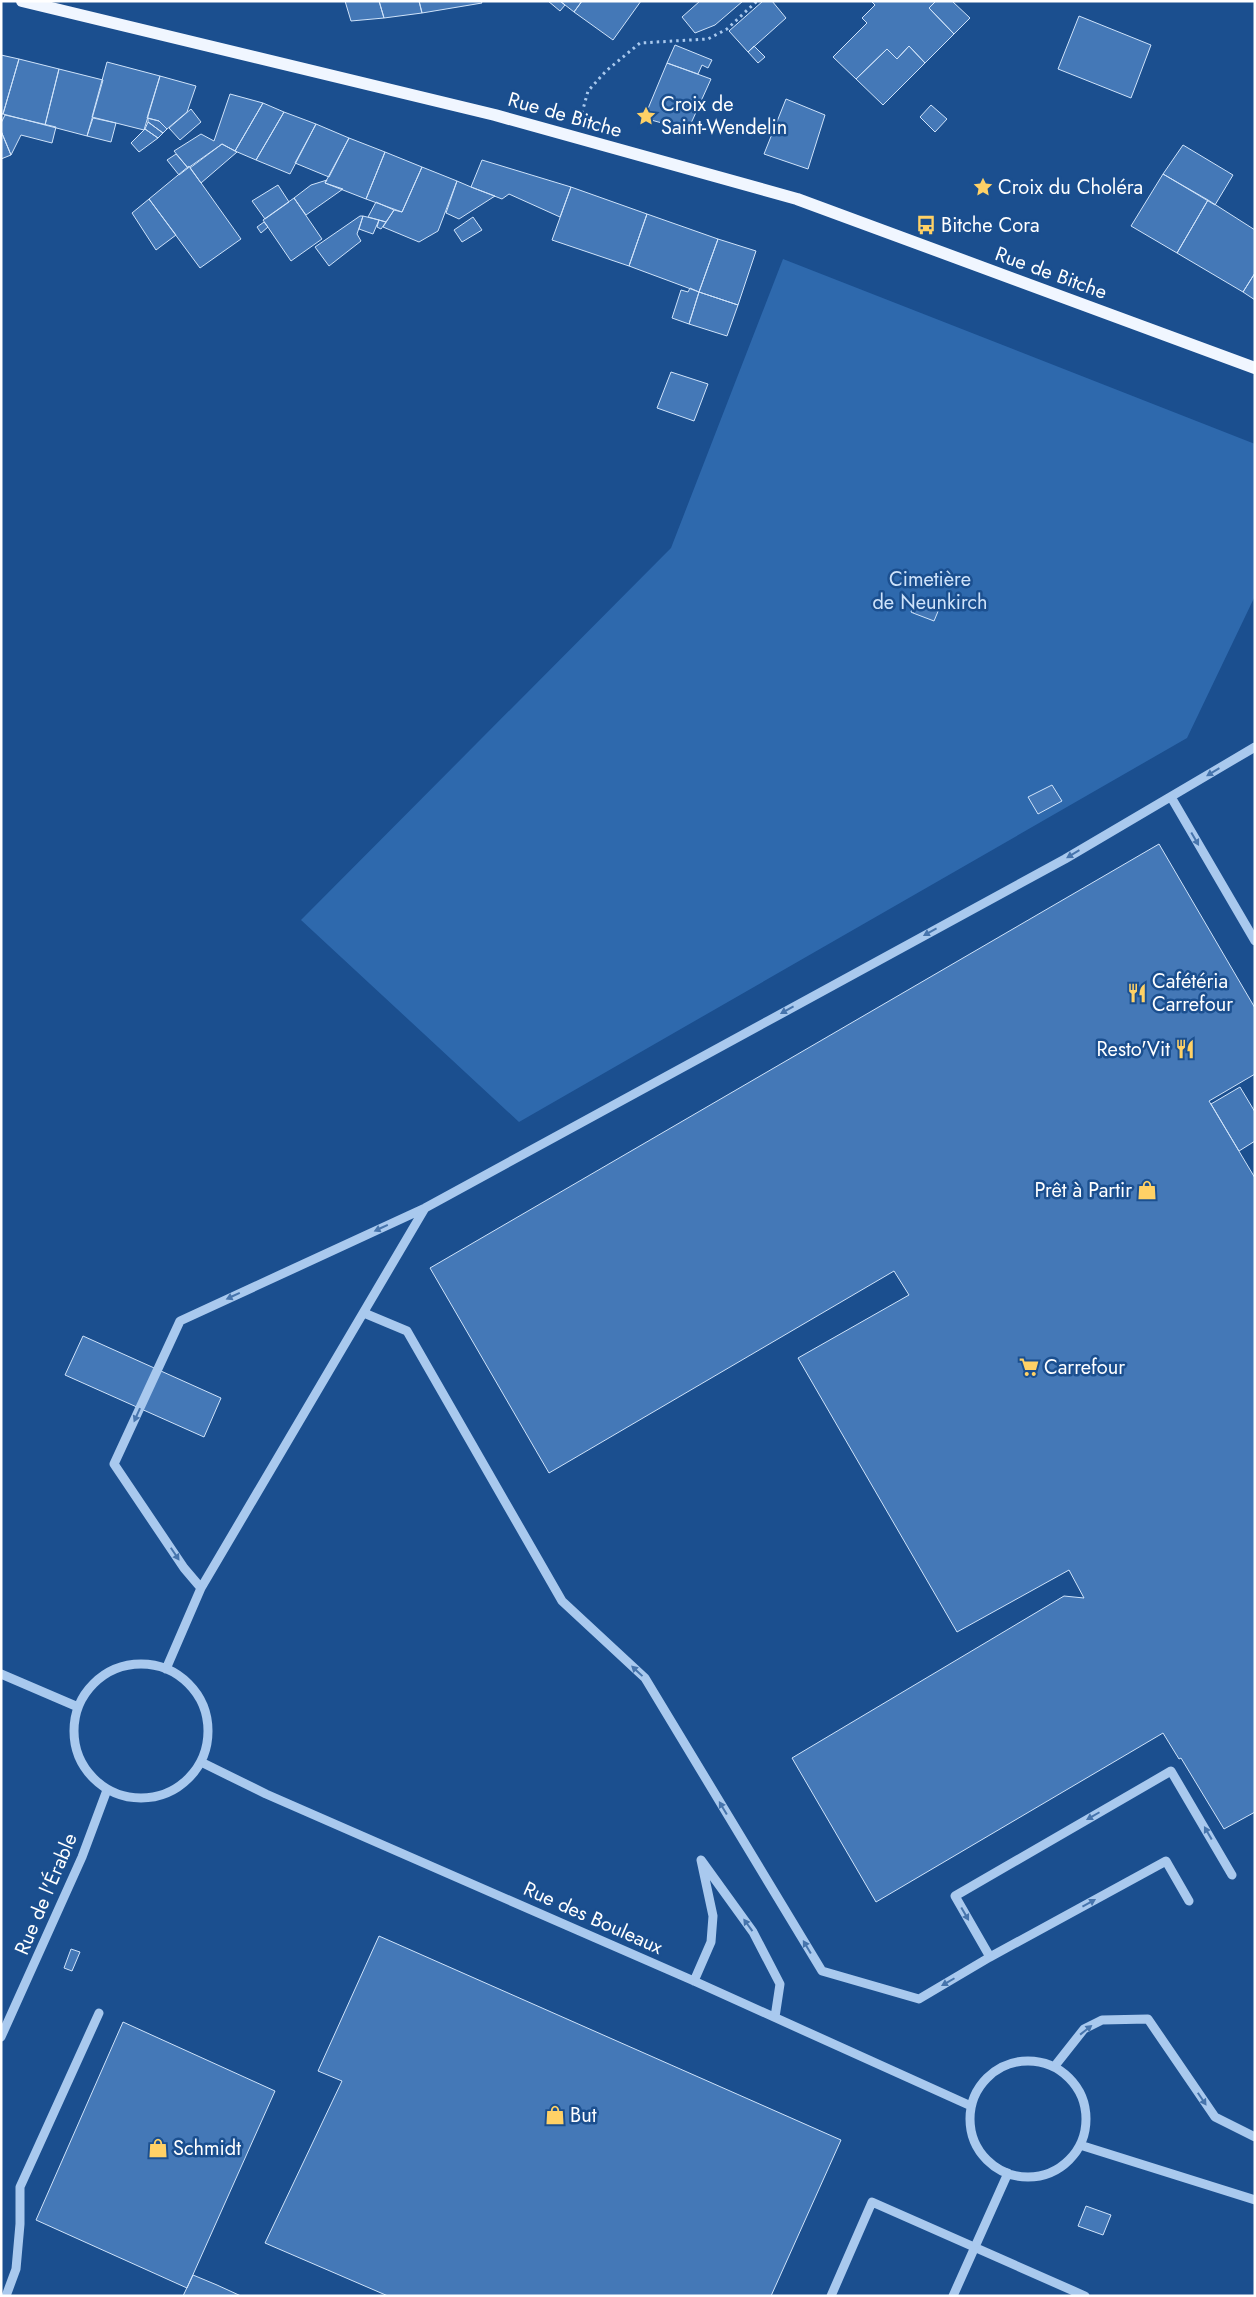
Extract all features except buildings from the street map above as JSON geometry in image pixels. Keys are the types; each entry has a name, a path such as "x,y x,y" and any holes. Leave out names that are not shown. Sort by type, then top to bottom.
{"main road":[{"name":"Rue de Bitche","path":"22,1 495,115 797,199 1255,368"}],"street":[{"path":"201,1588 184,1568 114,1464 180,1321 425,1208 1065,859 1255,747"},
{"path":"1171,797 1255,941"},
{"path":"166,1669 201,1588 425,1208"},
{"path":"364,1313 407,1331 562,1601 644,1678 822,1971 919,1999 990,1957 1166,1861 1189,1901"},
{"path":"129,1664 149,1664 166,1669 186,1681 199,1697 207,1716 209,1737 201,1762 192,1776 173,1791 152,1798 128,1798 106,1790 90,1777 78,1760 72,1729 78,1707 93,1682 110,1671 129,1664"},
{"path":"1,1674 78,1707"},
{"name":"Rue des Bouleaux","path":"201,1762 266,1794 694,1981 971,2106"},
{"path":"990,1957 954,1896 1171,1771 1232,1875"},
{"name":"Rue de l'Érable","path":"1,2038 82,1857 106,1790"},
{"path":"694,1981 711,1942 713,1916 701,1860 753,1932 780,1984 775,2017"},
{"path":"6,2296 16,2269 20,2224 20,2187 99,2013"},
{"path":"1054,2067 1084,2029 1102,2020 1148,2019 1215,2117 1255,2138"},
{"path":"1020,2061 1038,2061 1054,2067 1069,2078 1080,2092 1086,2109 1086,2128 1080,2145 1071,2159 1057,2170 1041,2176 1024,2177 1008,2173 993,2165 981,2153 973,2139 970,2122 971,2106 978,2089 989,2076 1003,2066 1020,2061"},
{"path":"1080,2145 1255,2200"},
{"path":"953,2296 1008,2173"},
{"path":"831,2296 872,2202 1085,2296"}],"path":[{"path":"576,138 588,91 606,71 640,43 708,39 727,29 757,1"}],"green space":[{"name":"Cimetière de Neunkirch","path":"783,259 1255,444 1255,596 1187,738 519,1122 301,920 671,548"}],"place":[{"name":"Croix de Saint-Wendelin","path":"646,116"},
{"name":"Croix du Choléra","path":"983,187"},
{"name":"Bitche Cora","path":"926,225"},
{"name":"Cafétéria Carrefour","path":"1137,993"},
{"name":"Resto'Vit","path":"1185,1049"},
{"name":"Prêt à Partir","path":"1147,1190"},
{"name":"Carrefour","path":"1029,1367"},
{"name":"But","path":"555,2115"},
{"name":"Schmidt","path":"158,2148"}]}
